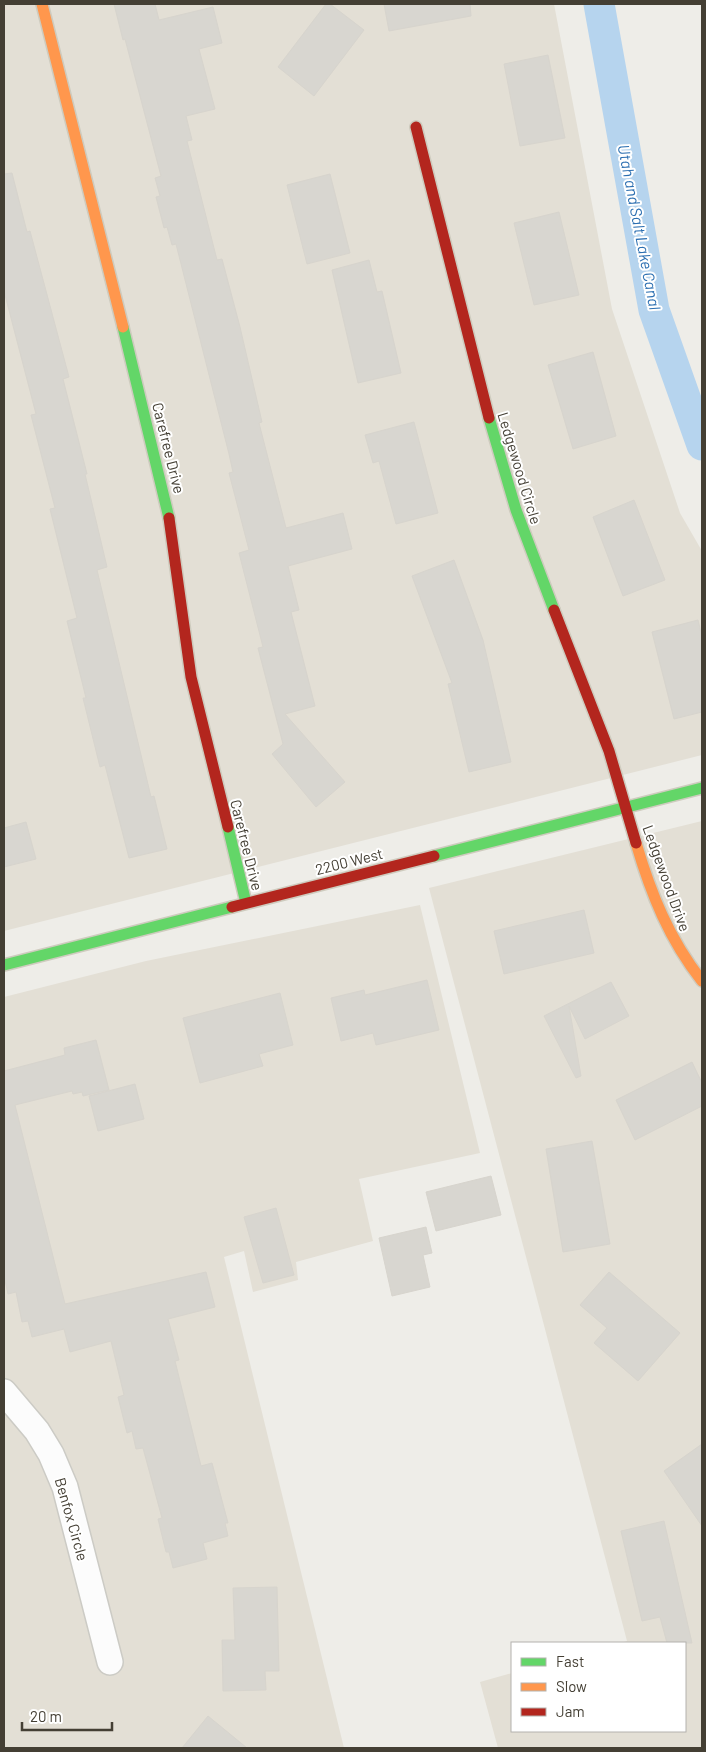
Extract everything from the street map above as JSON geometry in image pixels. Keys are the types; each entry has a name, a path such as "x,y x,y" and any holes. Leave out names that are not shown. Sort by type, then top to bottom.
{"street":[{"name":"Carefree Drive","path":"42,4 168,508 192,684 246,903"},
{"name":"Ledgewood Circle","path":"416,127 482,392 505,475 534,561 609,751 626,807"},
{"name":"2200 West","path":"4,965 702,788"},
{"name":"Ledgewood Drive","path":"626,807 647,876 668,933 693,971 702,981"},
{"name":"Benfox Circle","path":"4,1392 37,1431 51,1454 65,1487 110,1662"}],"shaded area":[{"path":"4,4 554,4 612,309 680,513 702,551 702,755 4,931"},
{"path":"702,821 702,1748 498,1748 480,1682 511,1673 511,1732 686,1732 686,1642 624,1642 627,1641 429,888"},
{"path":"420,905 480,1153 359,1179 373,1241 296,1262 298,1280 253,1292 244,1251 224,1257 344,1748 4,1748 4,997 146,961"}],"building":[{"path":"114,4 155,4 159,20 213,7 222,43 199,49 215,109 186,116 192,140 187,141 217,260 222,259 240,327 262,422 259,423 286,528 343,513 352,549 288,566 299,610 291,612 315,706 285,714 345,782 316,807 272,754 283,744 258,648 263,647 239,553 249,550 229,473 233,472 176,244 172,245 167,227 164,228 156,197 160,196 155,178 161,176"},
{"path":"326,4 330,4 364,30 314,96 278,67"},
{"path":"384,4 470,4 471,16 389,31"},
{"path":"548,55 565,138 520,146 504,64"},
{"path":"12,173 27,232 30,231 69,377 63,379 87,474 85,474 107,567 97,570 151,797 154,796 167,849 129,858 105,765 100,767 83,698 86,698 67,621 77,618 50,509 55,508 31,415 36,414 4,291 4,174"},
{"path":"330,174 350,253 307,264 287,185"},
{"path":"559,212 579,295 534,305 514,223"},
{"path":"369,260 377,292 382,291 401,373 358,383 332,270"},
{"path":"593,352 616,436 573,449 548,365"},
{"path":"414,422 438,513 396,524 379,461 373,463 365,435"},
{"path":"634,500 665,580 623,596 593,517"},
{"path":"454,560 483,640 511,762 469,772 448,684 452,683 412,576"},
{"path":"698,620 702,637 702,712 674,719 652,632"},
{"path":"26,822 36,859 4,867 4,828"},
{"path":"584,910 594,953 504,974 494,931"},
{"path":"427,980 439,1030 376,1045 373,1033 341,1041 331,998 364,990 365,995"},
{"path":"611,982 629,1016 585,1039 569,1006 581,1076 576,1078 544,1016"},
{"path":"280,993 293,1045 259,1054 263,1066 200,1083 183,1018"},
{"path":"96,1040 109,1090 83,1096 82,1092 73,1094 72,1091 15,1105 65,1304 206,1272 215,1307 168,1319 179,1360 175,1361 201,1466 212,1463 228,1523 225,1523 228,1536 203,1543 207,1559 173,1568 169,1552 166,1552 158,1519 162,1518 143,1448 136,1449 132,1431 127,1433 118,1397 124,1395 111,1341 70,1352 64,1329 32,1337 28,1321 22,1322 16,1292 8,1294 4,1276 4,1071 65,1055 64,1048"},
{"path":"692,1062 702,1083 702,1106 635,1140 616,1100"},
{"path":"135,1084 144,1119 98,1131 89,1096"},
{"path":"592,1141 610,1244 563,1252 546,1149"},
{"path":"491,1176 501,1215 436,1231 426,1192"},
{"path":"276,1208 294,1275 263,1283 244,1217"},
{"path":"426,1227 432,1253 423,1255 430,1287 392,1296 379,1238"},
{"path":"609,1272 680,1333 638,1381 594,1343 607,1328 580,1305"},
{"path":"702,1444 702,1526 664,1471"},
{"path":"664,1521 692,1643 667,1642 660,1617 642,1621 621,1531"},
{"path":"277,1587 279,1671 265,1671 266,1690 223,1691 222,1640 235,1640 233,1588"},
{"path":"208,1716 247,1748 182,1748"}],"waterway":[{"name":"Utah and Salt Lake Canal","path":"599,4 654,310 702,445"}],"traffic: fast":[{"path":"123,327 169,518"},
{"path":"489,418 516,510 554,610"},
{"path":"434,856 702,788"},
{"path":"228,827 246,903"},
{"path":"4,965 232,907"}],"traffic: slow":[{"path":"42,4 123,327"},
{"path":"636,843 662,915 680,949 702,981"}],"traffic: jam":[{"path":"416,127 489,418"},
{"path":"169,518 191,677 228,827"},
{"path":"554,610 609,751 636,843"},
{"path":"232,907 434,856"}]}
